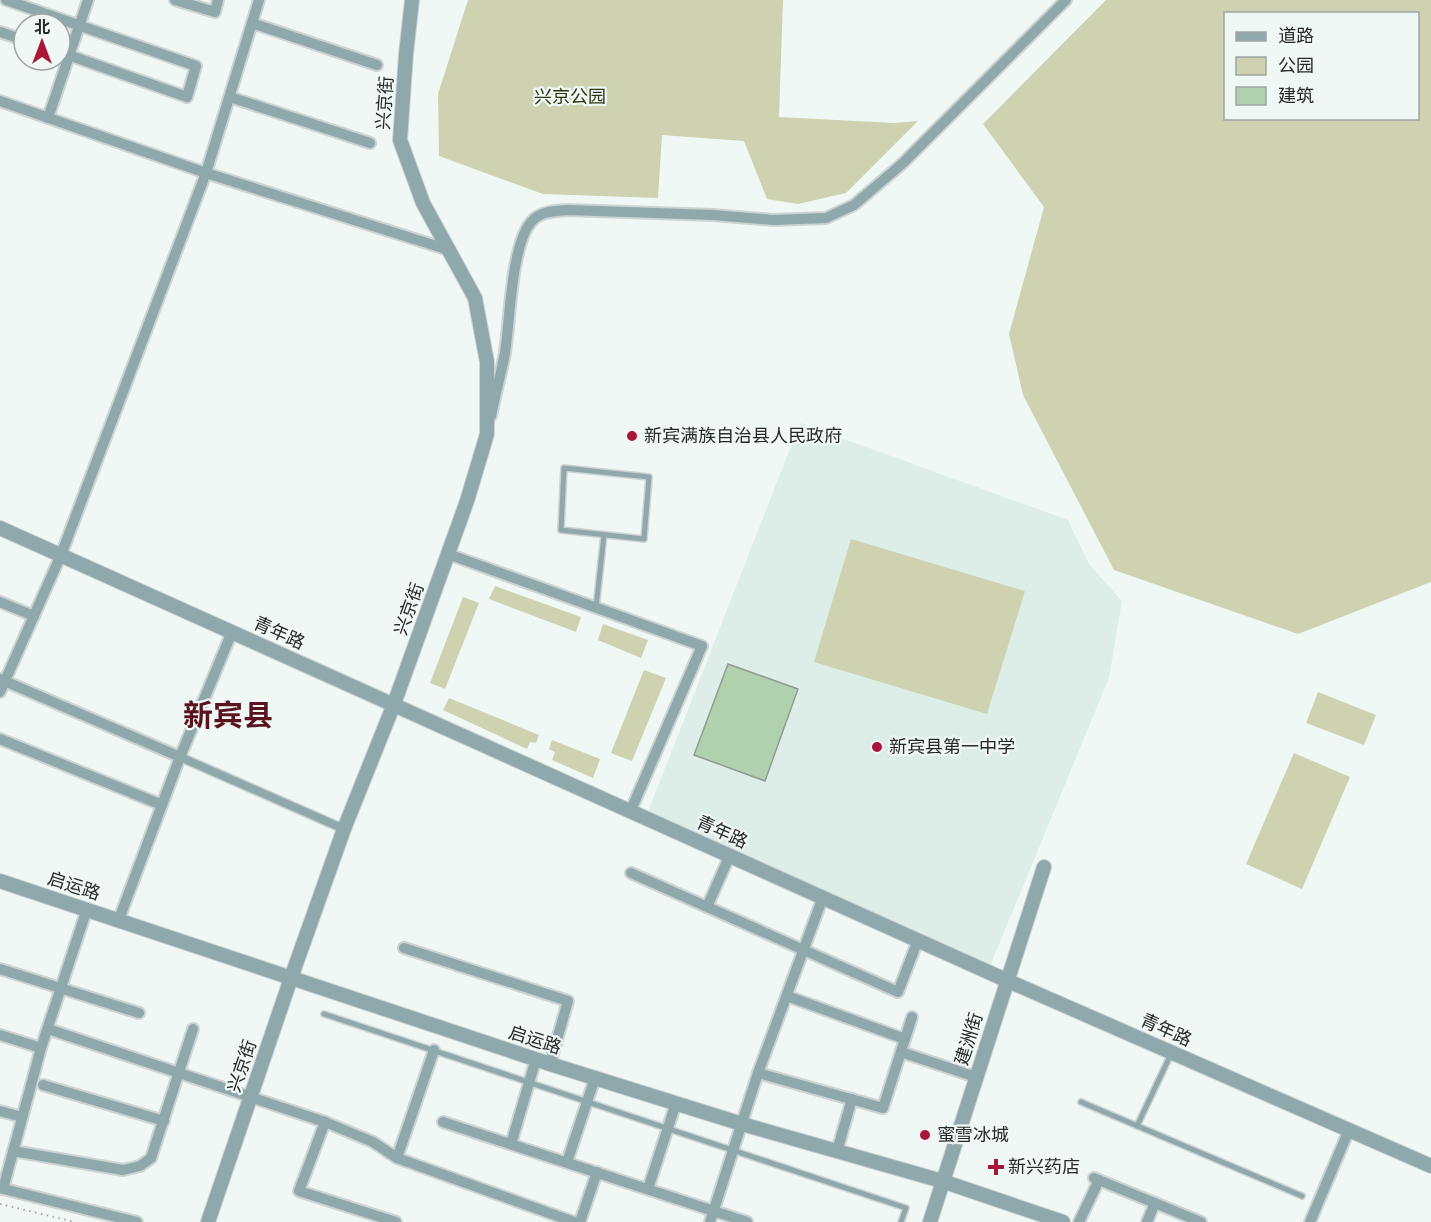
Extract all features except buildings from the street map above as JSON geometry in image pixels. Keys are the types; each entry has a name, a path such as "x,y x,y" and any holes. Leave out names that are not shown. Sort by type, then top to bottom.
{"street":[{"path":"6,0 196,66 187,97 72,56"},
{"path":"72,40 88,0"},
{"path":"175,0 215,12 218,0"},
{"path":"259,0 206,173 60,555 2,684 180,757 344,829"},
{"name":"兴京街","path":"208,1222 344,829 394,704 467,501 487,434 487,362 476,298 423,203 400,140 412,0"},
{"path":"487,434 505,353 516,261 525,231 533,219 544,213 568,210 713,215 773,220 826,218 854,206 903,163 1066,0"},
{"path":"252,23 377,65"},
{"path":"48,118 60,72"},
{"path":"230,97 370,143"},
{"path":"0,101 206,173 449,250"},
{"name":"青年路","path":"0,528 1006,980 1431,1166"},
{"path":"448,554 702,646 632,810"},
{"path":"0,602 34,616"},
{"path":"119,919 180,757 232,632"},
{"path":"0,740 162,805"},
{"path":"707,907 730,855"},
{"name":"建洲街","path":"930,1222 1044,867"},
{"path":"631,873 898,992 918,940"},
{"name":"启运路","path":"0,881 550,1064 741,1124 942,1181 1063,1222"},
{"path":"710,1222 758,1073 823,897"},
{"path":"87,909 41,1048 1,1188 137,1222"},
{"path":"404,948 568,1001 550,1064"},
{"path":"0,969 139,1013"},
{"path":"787,996 905,1039"},
{"path":"758,1073 883,1108 912,1017"},
{"path":"48,1029 325,1122 373,1142 397,1158 574,1222"},
{"path":"13,1151 123,1170 140,1166 151,1158 193,1029"},
{"path":"0,1035 41,1048"},
{"path":"397,1158 434,1050"},
{"path":"901,1052 976,1077"},
{"path":"511,1144 536,1059"},
{"path":"567,1162 595,1078"},
{"path":"43,1085 164,1121"},
{"path":"837,1151 852,1100"},
{"path":"648,1189 676,1103"},
{"path":"0,1111 22,1117"},
{"path":"325,1122 299,1191 396,1222"},
{"path":"443,1122 747,1222"},
{"path":"1310,1222 1349,1130"},
{"path":"580,1222 597,1172"},
{"path":"1079,1222 1097,1179 1197,1221"},
{"path":"1146,1222 1155,1203"}],"lane":[{"path":"564,468 649,477 644,539 604,534 561,530 564,468"},
{"path":"597,608 604,534"},
{"path":"324,1014 906,1208 901,1222"},
{"path":"1137,1126 1172,1052"},
{"path":"1081,1102 1302,1196"}],"path":[{"path":"0,1204 75,1222"}],"shaded area":[{"name":"新宾县第一中学","path":"800,423 1068,520 1089,564 1122,601 1109,678 988,971 646,817"}],"green space":[{"name":"兴京公园","path":"468,0 783,0 779,117 894,123 918,121 846,193 798,204 767,199 744,141 662,135 658,198 543,194 439,156 438,94"},
{"path":"1106,0 1431,0 1431,582 1298,634 1114,570 1023,395 1009,334 1044,207 983,124"},
{"path":"851,539 1025,591 987,714 814,662"},
{"path":"495,586 581,617 576,632 489,599"},
{"path":"463,597 479,603 445,689 430,683"},
{"path":"603,624 648,640 641,658 598,640"},
{"path":"644,670 666,678 632,761 611,753"},
{"path":"1318,692 1376,715 1364,745 1306,723"},
{"path":"449,698 539,735 536,743 530,742 527,749 443,710"},
{"path":"552,740 600,759 593,778 552,760 555,752 549,749"},
{"path":"1294,753 1350,777 1302,889 1246,864"}],"place":[{"name":"新宾满族自治县人民政府","path":"632,436"},
{"name":"新宾县第一中学","path":"877,747"},
{"name":"蜜雪冰城","path":"925,1135"},
{"name":"新兴药店","path":"996,1167"}],"district":[{"name":"新宾县","path":"228,716"}]}
